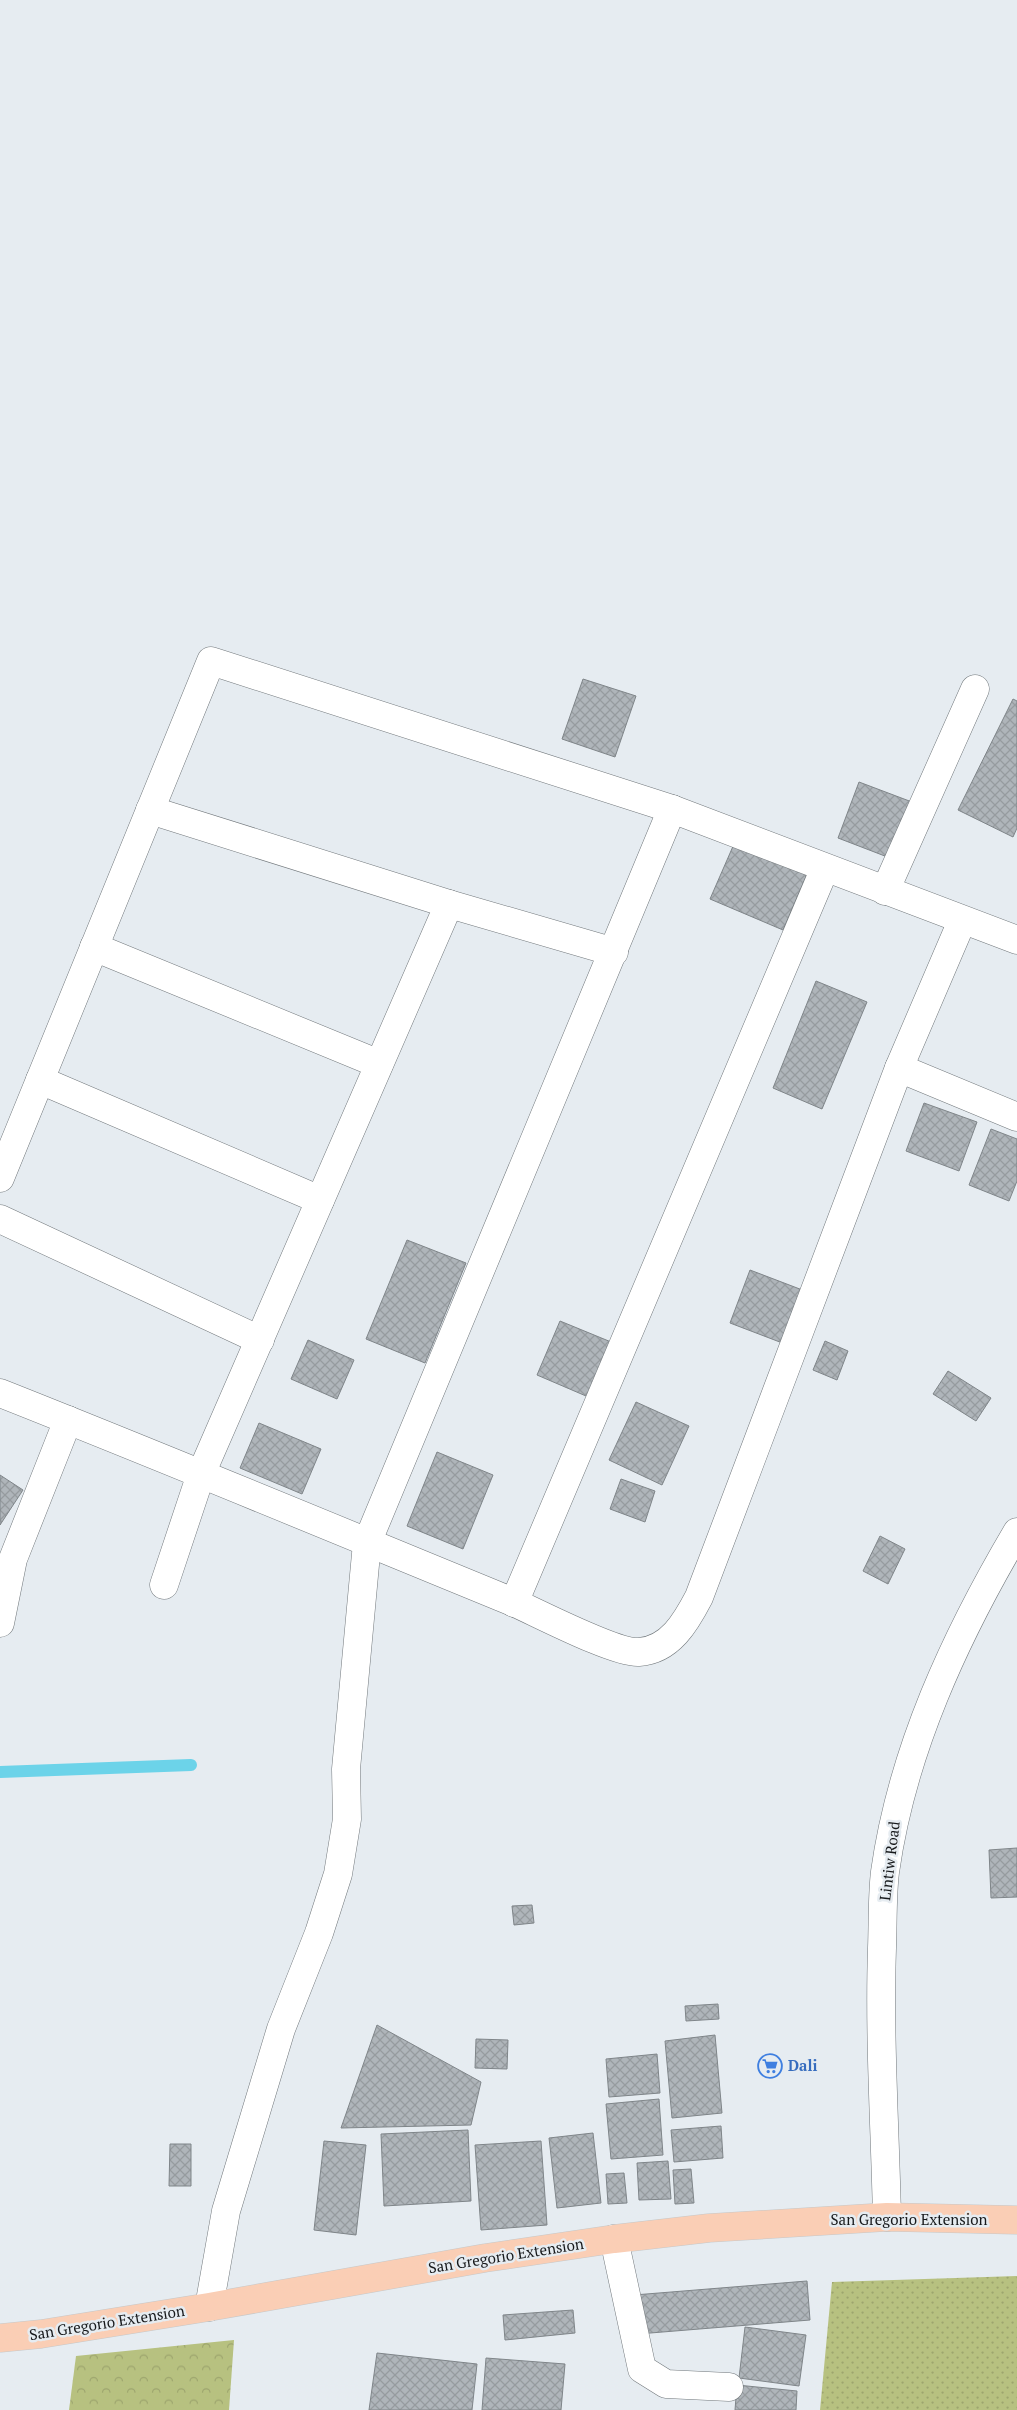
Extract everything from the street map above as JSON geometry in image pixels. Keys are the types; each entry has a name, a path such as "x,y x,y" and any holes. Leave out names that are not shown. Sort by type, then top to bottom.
{"main road":[{"name":"San Gregorio Extension","path":"0,2338 41,2334 209,2307 485,2258 614,2239 709,2228 887,2217 1017,2220"}],"street":[{"path":"0,1178 211,661 672,809 962,921 1017,940"},
{"path":"885,891 975,689"},
{"path":"209,2307 226,2211 281,2028 319,1933 338,1874 347,1819 346,1769 367,1544 672,809"},
{"path":"150,810 449,904 614,952"},
{"path":"514,1603 825,868"},
{"path":"164,1585 201,1474 449,904"},
{"path":"0,1393 514,1603 609,1644 637,1652 652,1650 666,1643 678,1631 689,1616 702,1589 899,1068 962,921"},
{"path":"94,948 380,1064"},
{"path":"899,1068 1017,1117"},
{"path":"40,1080 320,1200"},
{"path":"0,1219 260,1340"},
{"path":"0,1623 13,1559 68,1420"},
{"name":"Lintiw Road","path":"887,2217 881,1981 885,1874 895,1818 906,1775 940,1682 965,1628 1017,1532"},
{"path":"614,2239 642,2369 666,2384 729,2387"}],"green space":[{"path":"1017,2276 1017,2410 820,2410 832,2282"},
{"path":"234,2340 229,2410 69,2410 76,2356"}],"building":[{"path":"583,679 636,696 615,757 562,739"},
{"path":"1013,699 1017,701 1017,828 1013,837 958,810"},
{"path":"859,782 912,802 890,858 838,838"},
{"path":"734,844 807,874 783,930 710,899"},
{"path":"816,981 867,1002 822,1109 773,1088"},
{"path":"924,1103 977,1122 959,1171 906,1151"},
{"path":"991,1129 1017,1139 1017,1181 1009,1201 969,1185"},
{"path":"407,1240 466,1263 425,1363 366,1339"},
{"path":"750,1270 805,1291 785,1344 730,1323"},
{"path":"560,1321 616,1344 593,1399 537,1375"},
{"path":"308,1340 354,1360 337,1399 291,1379"},
{"path":"825,1341 848,1351 837,1380 813,1370"},
{"path":"948,1371 991,1398 976,1421 933,1394"},
{"path":"636,1402 689,1426 662,1485 609,1460"},
{"path":"259,1423 321,1449 302,1494 240,1468"},
{"path":"437,1452 493,1475 463,1549 407,1526"},
{"path":"0,1475 23,1490 0,1525"},
{"path":"621,1479 655,1491 645,1522 610,1509"},
{"path":"880,1536 905,1549 888,1584 863,1571"},
{"path":"1017,1848 1017,1897 991,1898 989,1850"},
{"path":"532,1905 534,1923 514,1925 512,1906"},
{"path":"718,2004 719,2019 686,2021 685,2006"},
{"path":"377,2025 481,2082 471,2125 341,2128"},
{"path":"715,2035 722,2113 672,2118 665,2041"},
{"path":"476,2039 508,2040 507,2069 475,2068"},
{"path":"657,2054 660,2093 609,2097 606,2059"},
{"path":"659,2099 663,2155 611,2159 606,2104"},
{"path":"721,2126 723,2158 674,2162 671,2130"},
{"path":"468,2130 471,2201 384,2206 381,2134"},
{"path":"593,2133 601,2203 557,2208 549,2138"},
{"path":"324,2141 366,2145 356,2235 314,2230"},
{"path":"541,2141 547,2225 481,2230 475,2145"},
{"path":"170,2144 191,2144 191,2186 169,2186"},
{"path":"668,2161 671,2199 639,2200 637,2163"},
{"path":"691,2169 694,2203 675,2204 673,2170"},
{"path":"624,2173 627,2203 608,2204 606,2174"},
{"path":"807,2281 810,2320 638,2334 634,2295"},
{"path":"573,2310 575,2333 505,2340 503,2315"},
{"path":"745,2327 806,2335 799,2386 739,2378"},
{"path":"377,2353 477,2364 472,2410 369,2410"},
{"path":"486,2358 565,2364 561,2410 482,2410"},
{"path":"737,2385 797,2391 796,2410 735,2410"}],"waterway":[{"path":"0,1772 191,1765"}],"place":[{"name":"Dali","path":"770,2066"}]}
